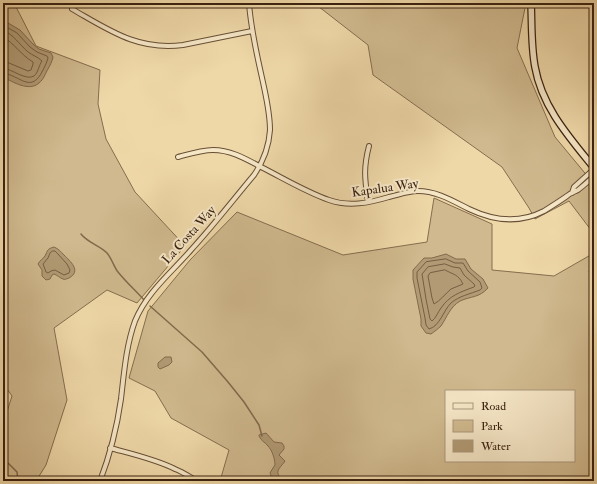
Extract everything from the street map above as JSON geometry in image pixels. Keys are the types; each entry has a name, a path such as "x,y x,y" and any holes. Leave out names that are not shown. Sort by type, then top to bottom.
{"street":[{"name":"La Costa Way","path":"100,481 118,417 129,344 135,322 140,311 148,296 190,251 254,175 260,166 269,138 270,119 252,31 249,3"},
{"path":"531,3 532,47 542,93 564,131 594,168"},
{"path":"72,9 123,37 151,45 174,46 252,31"},
{"path":"368,202 364,170 369,146"},
{"name":"Kapalua Way","path":"178,157 203,151 222,151 239,155 310,192 331,201 358,204 410,192 423,191 434,193 487,216 502,220 518,220 544,211 578,190 594,176"},
{"name":"Kapalua Way","path":"572,193 574,187 594,168"},
{"path":"110,448 168,466 197,481"}],"green space":[{"path":"3,3 14,3 36,46 100,70 98,104 106,139 135,192 185,246 137,303 107,290 54,328 67,400 46,465 36,481 3,481 3,424 12,396 3,383"},
{"path":"314,3 526,3 517,48 555,137 594,184 594,234 569,201 535,219 502,167 373,75 368,45"},
{"path":"434,198 492,224 492,270 554,276 594,253 594,268 589,271 594,288 594,474 585,481 220,481 229,450 171,418 155,391 129,378 148,311 190,260 237,212 343,255 427,242"}],"water":[{"path":"3,20 20,30 39,49 51,53 53,57 43,78 35,86 31,87 21,85 3,77"},
{"path":"54,247 74,266 75,272 69,278 64,279 54,274 50,279 46,280 42,276 42,270 38,264 48,250"},
{"path":"446,254 456,259 465,259 471,269 483,279 488,288 478,295 464,299 457,303 451,309 441,326 431,334 426,333 421,326 413,279 413,270 424,258 432,258"},
{"path":"165,357 171,357 172,362 160,369 158,367 158,363"},
{"path":"266,433 274,442 282,443 284,446 284,449 279,455 285,461 278,471 278,475 287,481 275,481 272,478 270,473 275,465 274,457 267,445 259,436"}],"waterway":[{"path":"81,234 87,240 107,253 118,272 144,300"},
{"path":"150,306 202,352 228,382 244,402 259,425 262,436"},
{"path":"3,435 6,393 6,354"},
{"path":"3,453 4,459 17,472 18,481"}]}
